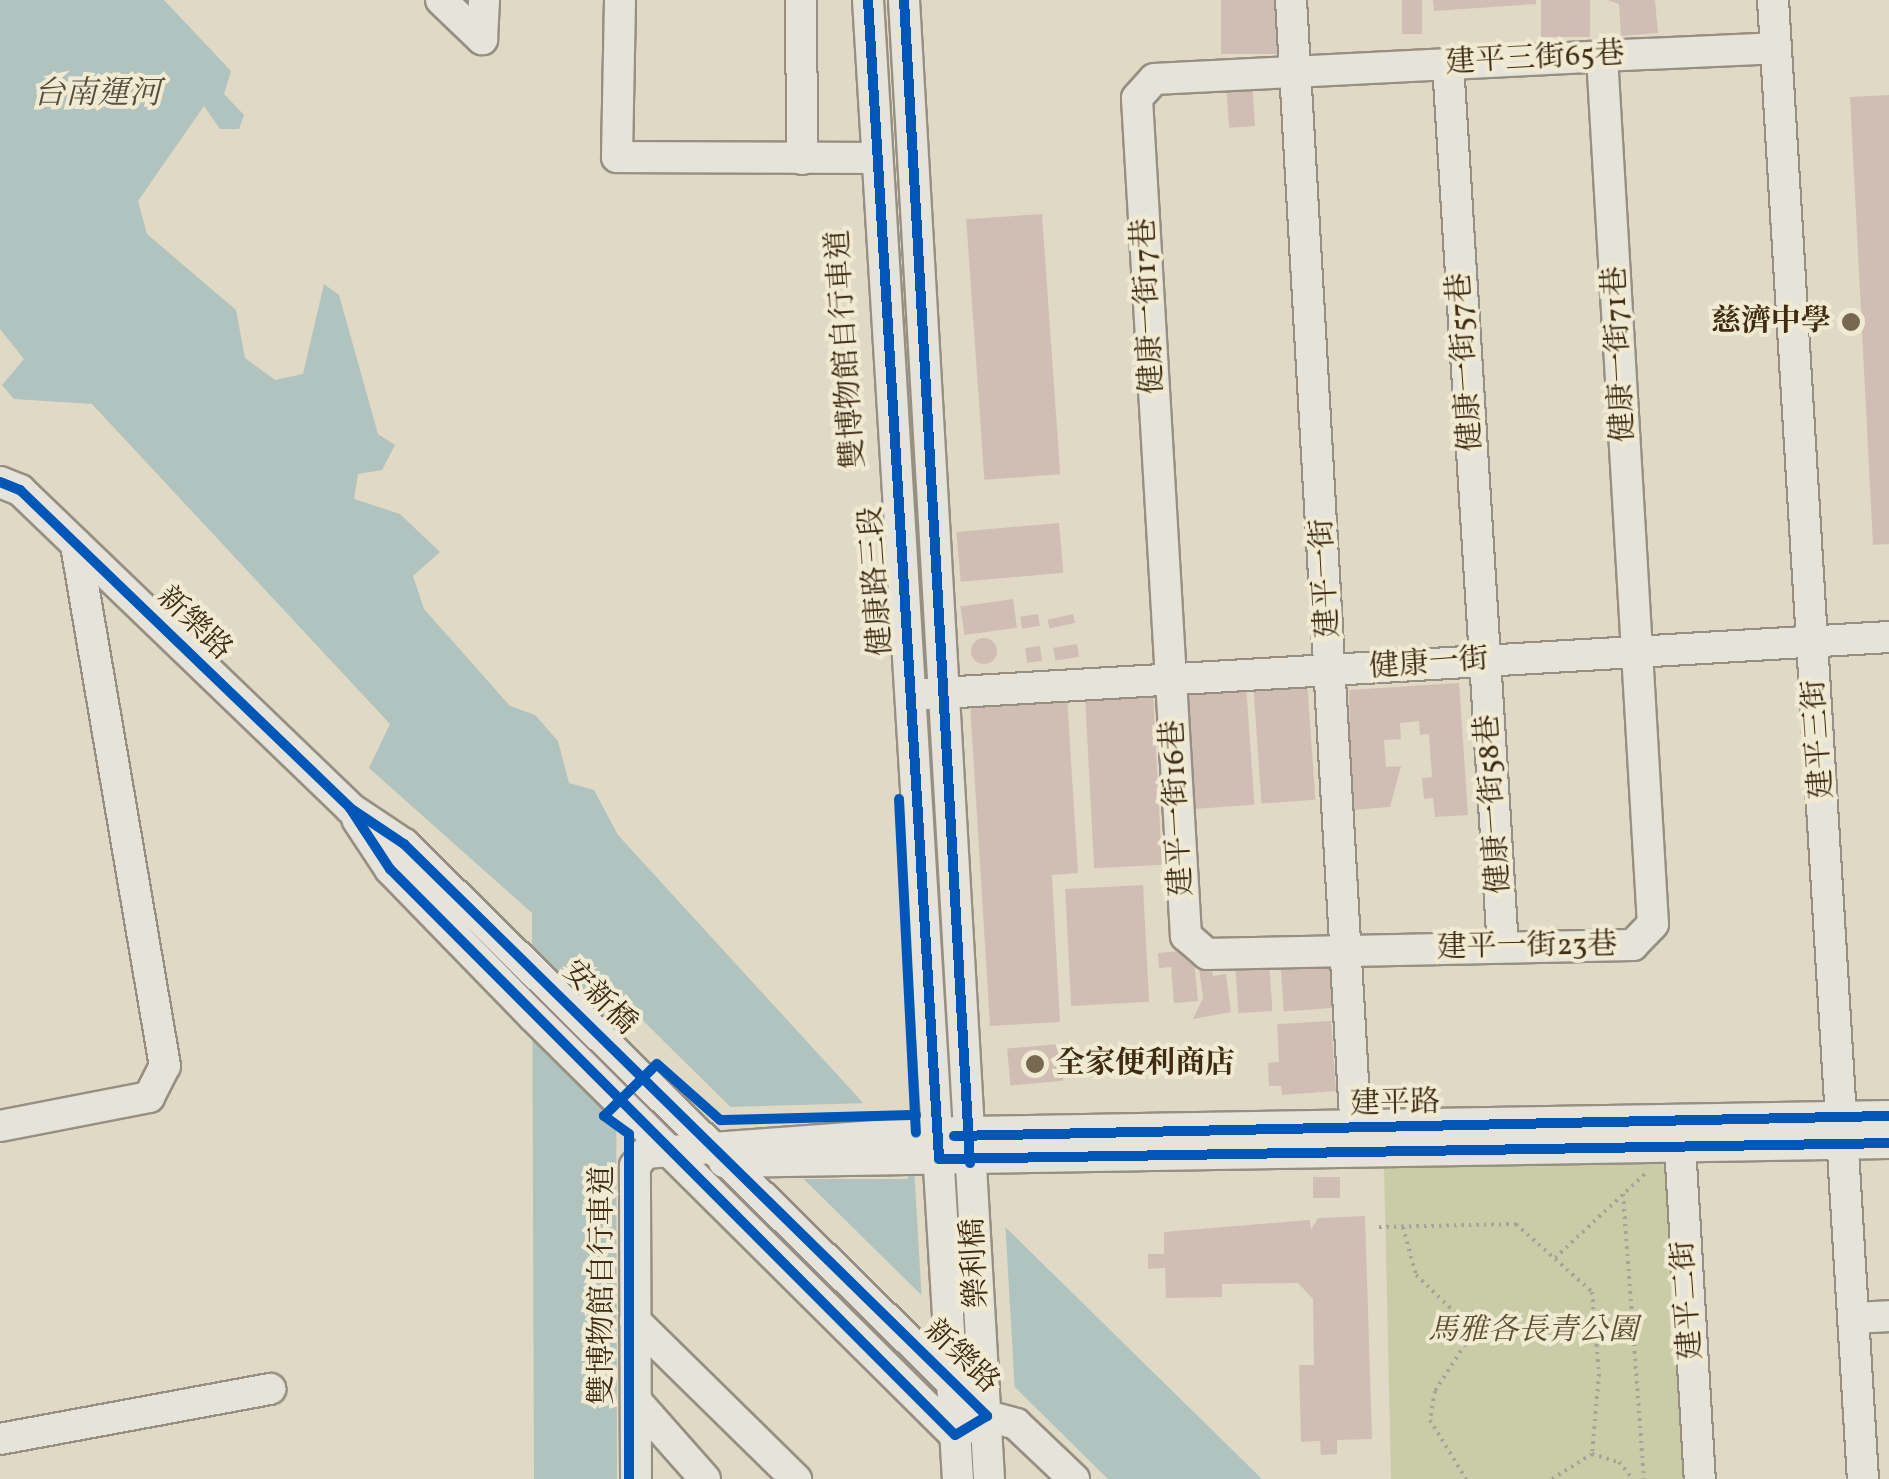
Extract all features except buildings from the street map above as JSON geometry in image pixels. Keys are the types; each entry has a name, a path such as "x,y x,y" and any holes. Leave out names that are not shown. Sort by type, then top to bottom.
{"street":[{"path":"441,0 482,39 484,0"},
{"path":"620,0 617,157 871,158"},
{"path":"801,0 802,158"},
{"name":"健康路三段","path":"868,0 871,158 938,1146"},
{"name":"健康路三段","path":"904,0 969,1150"},
{"name":"建平一街","path":"1291,0 1357,1143"},
{"name":"建平三街","path":"1773,0 1863,1479"},
{"name":"建平三街65巷","path":"1295,72 1775,48"},
{"name":"健康一街71巷","path":"1602,56 1638,652"},
{"name":"健康一街57巷","path":"1448,64 1484,661"},
{"name":"健康一街17巷","path":"1171,680 1137,98 1154,79 1295,72"},
{"name":"新樂路","path":"0,482 76,544 350,808 404,844 530,966"},
{"path":"0,1126 149,1097 165,1066 76,544"},
{"name":"健康一街","path":"910,695 1889,638"},
{"name":"建平一街23巷","path":"1186,936 1207,954 1633,944 1653,924 1638,652"},
{"name":"健康一街58巷","path":"1484,661 1503,947"},
{"name":"建平一街16巷","path":"1171,680 1186,936"},
{"name":"新樂路","path":"350,808 390,869 533,1016"},
{"name":"安新橋","path":"530,966 632,1066"},
{"name":"安新橋","path":"533,1016 627,1110"},
{"name":"新樂路","path":"627,1110 955,1435 987,1416 632,1066"},
{"name":"建平路","path":"721,1154 754,1140 969,1150 1357,1143 1679,1144 1843,1131 1889,1116"},
{"name":"建平路","path":"1843,1131 1889,1143"},
{"name":"建平二街","path":"1679,1144 1700,1479"},
{"name":"建平路","path":"667,1148 775,1163 904,1146"},
{"name":"樂利橋","path":"938,1146 958,1479"},
{"path":"636,1479 634,1166 667,1148"},
{"name":"樂利橋","path":"969,1150 990,1479"},
{"path":"1854,1318 1889,1316"},
{"path":"636,1321 796,1479"},
{"path":"0,1440 270,1389"},
{"path":"636,1402 704,1479"},
{"path":"987,1416 1016,1424 1074,1479"}],"path":[{"path":"1554,1258 1679,1144"},
{"path":"1623,1194 1644,1479"},
{"path":"1379,1227 1516,1224 1592,1292 1599,1374 1592,1454"},
{"path":"1403,1226 1416,1274 1466,1323 1469,1338 1435,1391 1430,1420 1466,1479"},
{"path":"1552,1479 1592,1454 1619,1462 1633,1479"}],"green space":[{"name":"馬雅各長青公園","path":"1656,1159 1668,1169 1687,1479 1391,1479 1384,1167"}],"water":[{"name":"台南運河","path":"0,0 164,0 231,71 224,94 244,115 239,129 220,129 204,106 138,201 147,234 236,310 245,358 275,380 303,374 324,284 339,295 378,434 395,445 382,470 358,474 354,499 400,514 440,552 413,576 424,609 510,706 535,715 558,741 569,783 594,790 618,835 918,1163 995,1217 1262,1479 1108,1479 616,994 617,1479 534,1479 532,913 369,768 390,724 92,404 14,399 2,385 24,359 0,329"}],"pier":[{"path":"869,1103 906,1143 908,1179 799,1179 728,1107"},
{"path":"913,1150 1005,1219 1015,1393 922,1304"}],"cycle path":[{"path":"868,0 939,1159 1889,1143"},
{"path":"904,0 970,1163"},
{"path":"0,482 20,490 350,808 404,844 987,1416 955,1435 390,869 350,808"},
{"path":"899,799 916,1133"},
{"name":"雙博物館自行車道","path":"629,1479 629,1134 604,1116 657,1064 720,1120 916,1115"},
{"path":"954,1136 1889,1116"}],"place":[{"name":"慈濟中學","path":"1851,322"},
{"name":"全家便利商店","path":"1035,1064"}]}
